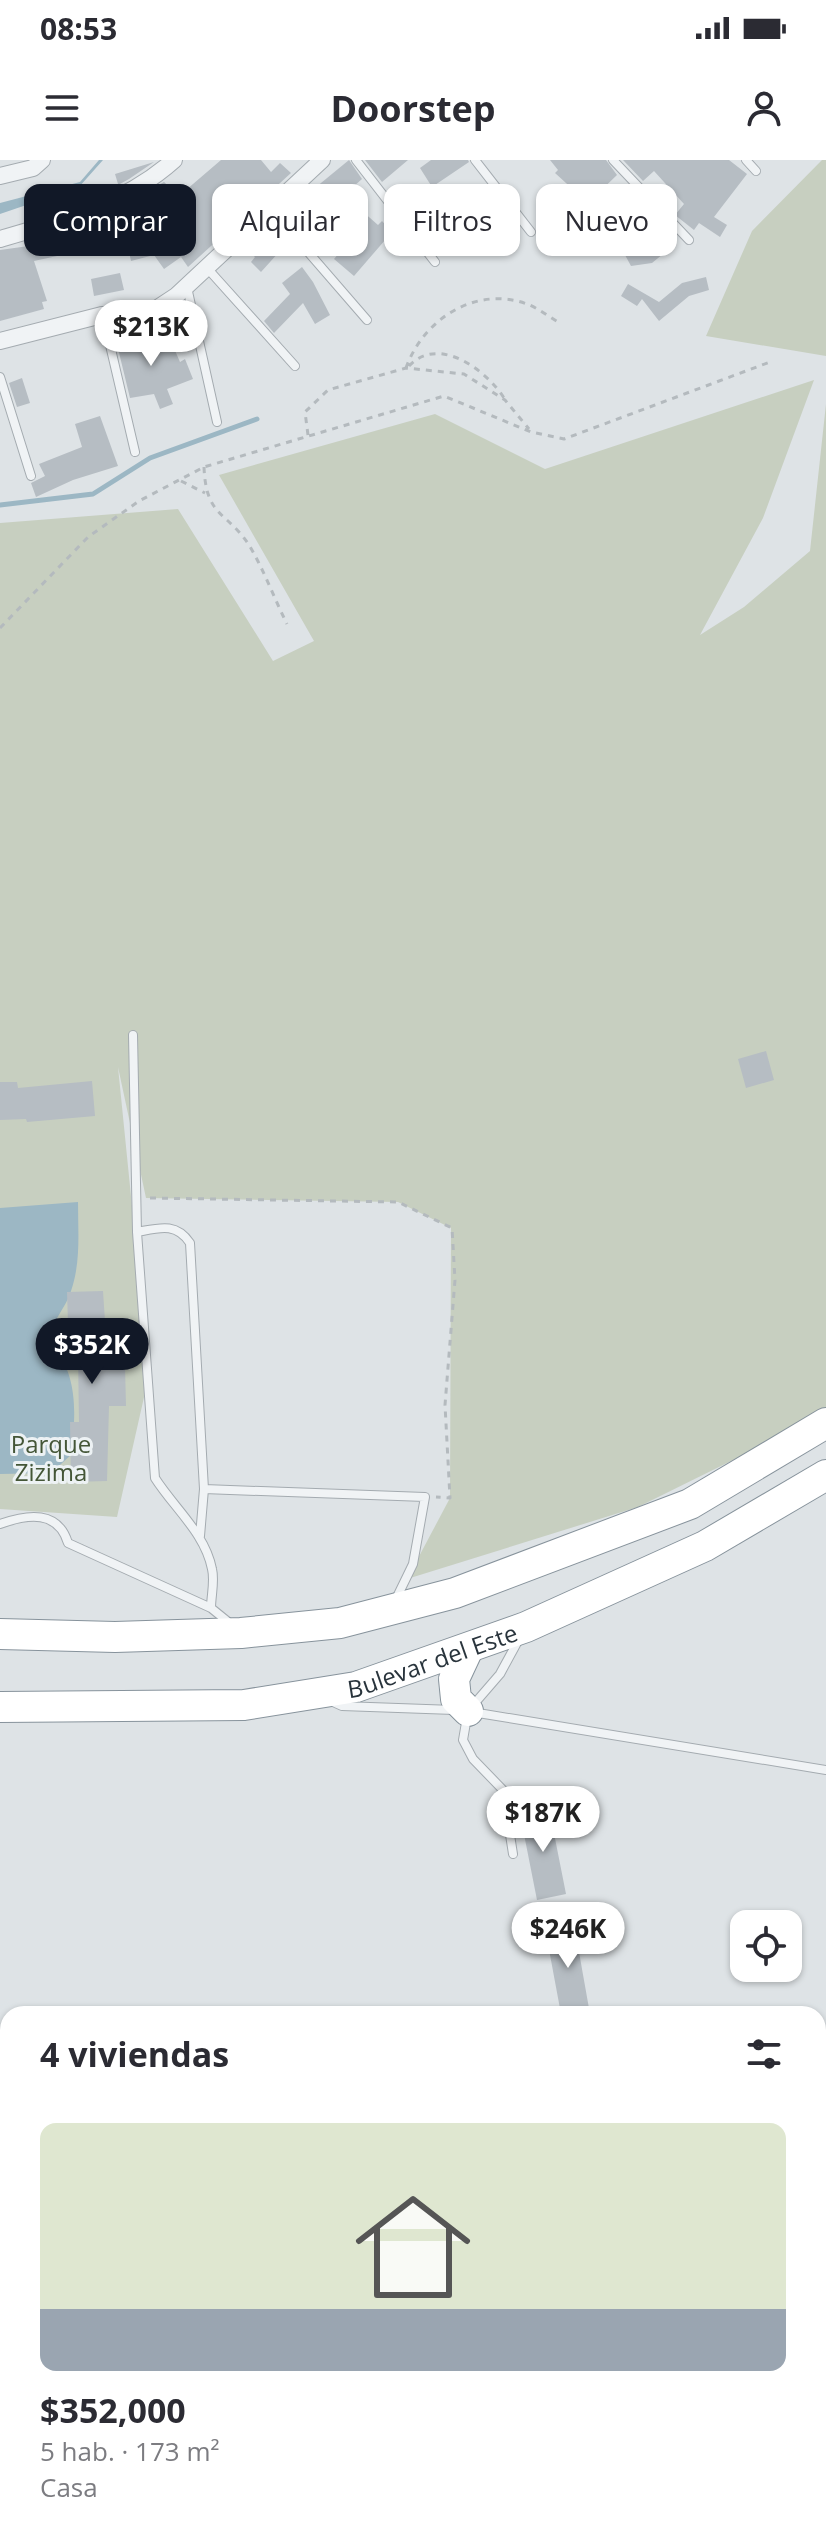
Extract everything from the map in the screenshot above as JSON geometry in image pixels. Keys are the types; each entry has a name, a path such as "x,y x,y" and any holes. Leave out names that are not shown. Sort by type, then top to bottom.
{"highway":[{"path":"0,1634 115,1637 241,1633 340,1623 455,1593 690,1504 826,1423"},
{"name":"Bulevar del Este","path":"0,1707 244,1705 356,1687 526,1627 705,1546 826,1475"},
{"path":"468,1649 454,1679 456,1699 468,1711"},
{"path":"0,1714 51,1708"}],"street":[{"path":"0,176 33,168 42,160"},
{"path":"0,239 123,197 151,181 174,160"},
{"path":"296,184 322,160"},
{"path":"0,341 102,315 129,327 187,286 220,256"}],"lane":[{"path":"356,160 435,262"},
{"path":"475,160 531,232"},
{"path":"613,160 689,240"},
{"path":"746,160 756,171"},
{"path":"312,256 367,320"},
{"path":"207,268 295,366"},
{"path":"187,286 217,422"},
{"path":"102,315 135,452"},
{"path":"0,377 31,476"},
{"path":"133,1035 137,1232 155,1478 168,1500 200,1536 213,1571 211,1608"},
{"path":"137,1232 170,1226 184,1234 190,1243 204,1489 200,1536"},
{"path":"204,1489 425,1497 413,1564 390,1610"},
{"path":"0,1524 30,1515 50,1518 63,1527 68,1543 211,1608 241,1633"},
{"path":"513,1854 503,1790 473,1759 463,1740 468,1711 500,1674 526,1627"},
{"path":"314,1694 342,1706 468,1711 826,1770"}],"path":[{"path":"406,368 412,352 431,327 468,301 500,300 526,304 560,323"},
{"path":"406,368 417,357 438,354 472,362 496,385 531,432"},
{"path":"0,628 88,537 139,501 204,467 444,396 531,432 564,439 770,362"},
{"path":"308,437 305,412 328,390 406,368 464,374 505,400"},
{"path":"204,467 205,493"},
{"path":"181,481 205,493 222,519 247,543 287,624"},
{"path":"146,1198 398,1202 452,1228 455,1280 445,1405 450,1498 425,1497"}],"green space":[{"path":"822,160 826,160 826,356 706,336 752,231"},
{"name":"Parque Zizima","path":"814,380 763,518 700,635 744,607 810,551 826,404 826,1414 638,1507 407,1579 450,1498 451,1228 398,1202 146,1198 118,1067 149,1375 117,1517 0,1509 0,523 178,509 273,661 314,641 219,475 435,414 545,469"}],"water":[{"path":"99,160 103,160 82,184 72,184 80,182"},
{"path":"24,197 24,206 0,214 0,203"},
{"path":"78,1202 74,1280 53,1327 50,1342 71,1381 74,1425 71,1455 51,1473 0,1474 0,1208"}],"building":[{"path":"221,160 261,160 271,172 280,163 291,173 279,184 212,184 212,245 188,267 181,257 164,269 155,256 196,256 196,184 193,184"},
{"path":"349,160 362,179 356,184 320,184"},
{"path":"365,160 408,160 382,182"},
{"path":"431,160 469,162 436,184 430,184 420,168"},
{"path":"550,160 606,160 617,175 608,184 567,184 555,173 558,170"},
{"path":"623,160 729,160 747,174 714,217 727,225 720,237 699,223 694,230 677,217 684,204 677,196 677,184 666,184 654,171 643,181"},
{"path":"154,162 120,184 115,174"},
{"path":"368,216 378,225 382,221 384,223 384,241 354,276 334,259 337,256 368,256"},
{"path":"24,247 24,256 57,256 34,261 47,301 42,302 44,309 0,321 0,250"},
{"path":"130,256 150,256 131,261"},
{"path":"275,256 261,272 251,262 255,257"},
{"path":"626,256 661,256 652,263 631,266"},
{"path":"302,267 330,315 315,324 303,303 274,333 264,321 290,294 282,283"},
{"path":"120,273 124,290 94,296 91,279"},
{"path":"706,277 709,290 689,296 659,321 642,299 637,306 621,296 628,284 659,302 682,283"},
{"path":"114,332 129,338 139,333 145,349 170,339 180,362 185,359 193,379 167,389 173,404 160,409 154,394 130,398"},
{"path":"22,378 30,403 17,407 9,383"},
{"path":"100,416 118,466 73,480 36,497 31,483 45,476 39,464 82,447 75,424"},
{"path":"766,1051 774,1080 746,1088 738,1059"},
{"path":"92,1081 95,1116 27,1122 26,1119 0,1120 0,1082 17,1082 18,1088"},
{"path":"103,1291 108,1367 125,1366 126,1406 109,1406 107,1481 71,1482 70,1422 79,1422 78,1354 69,1354 67,1292"},
{"path":"549,1808 566,1894 537,1900 520,1814"},
{"path":"574,1924 589,2006 560,2006 545,1928"}],"waterway":[{"path":"0,505 93,494 150,458 257,419"}]}
